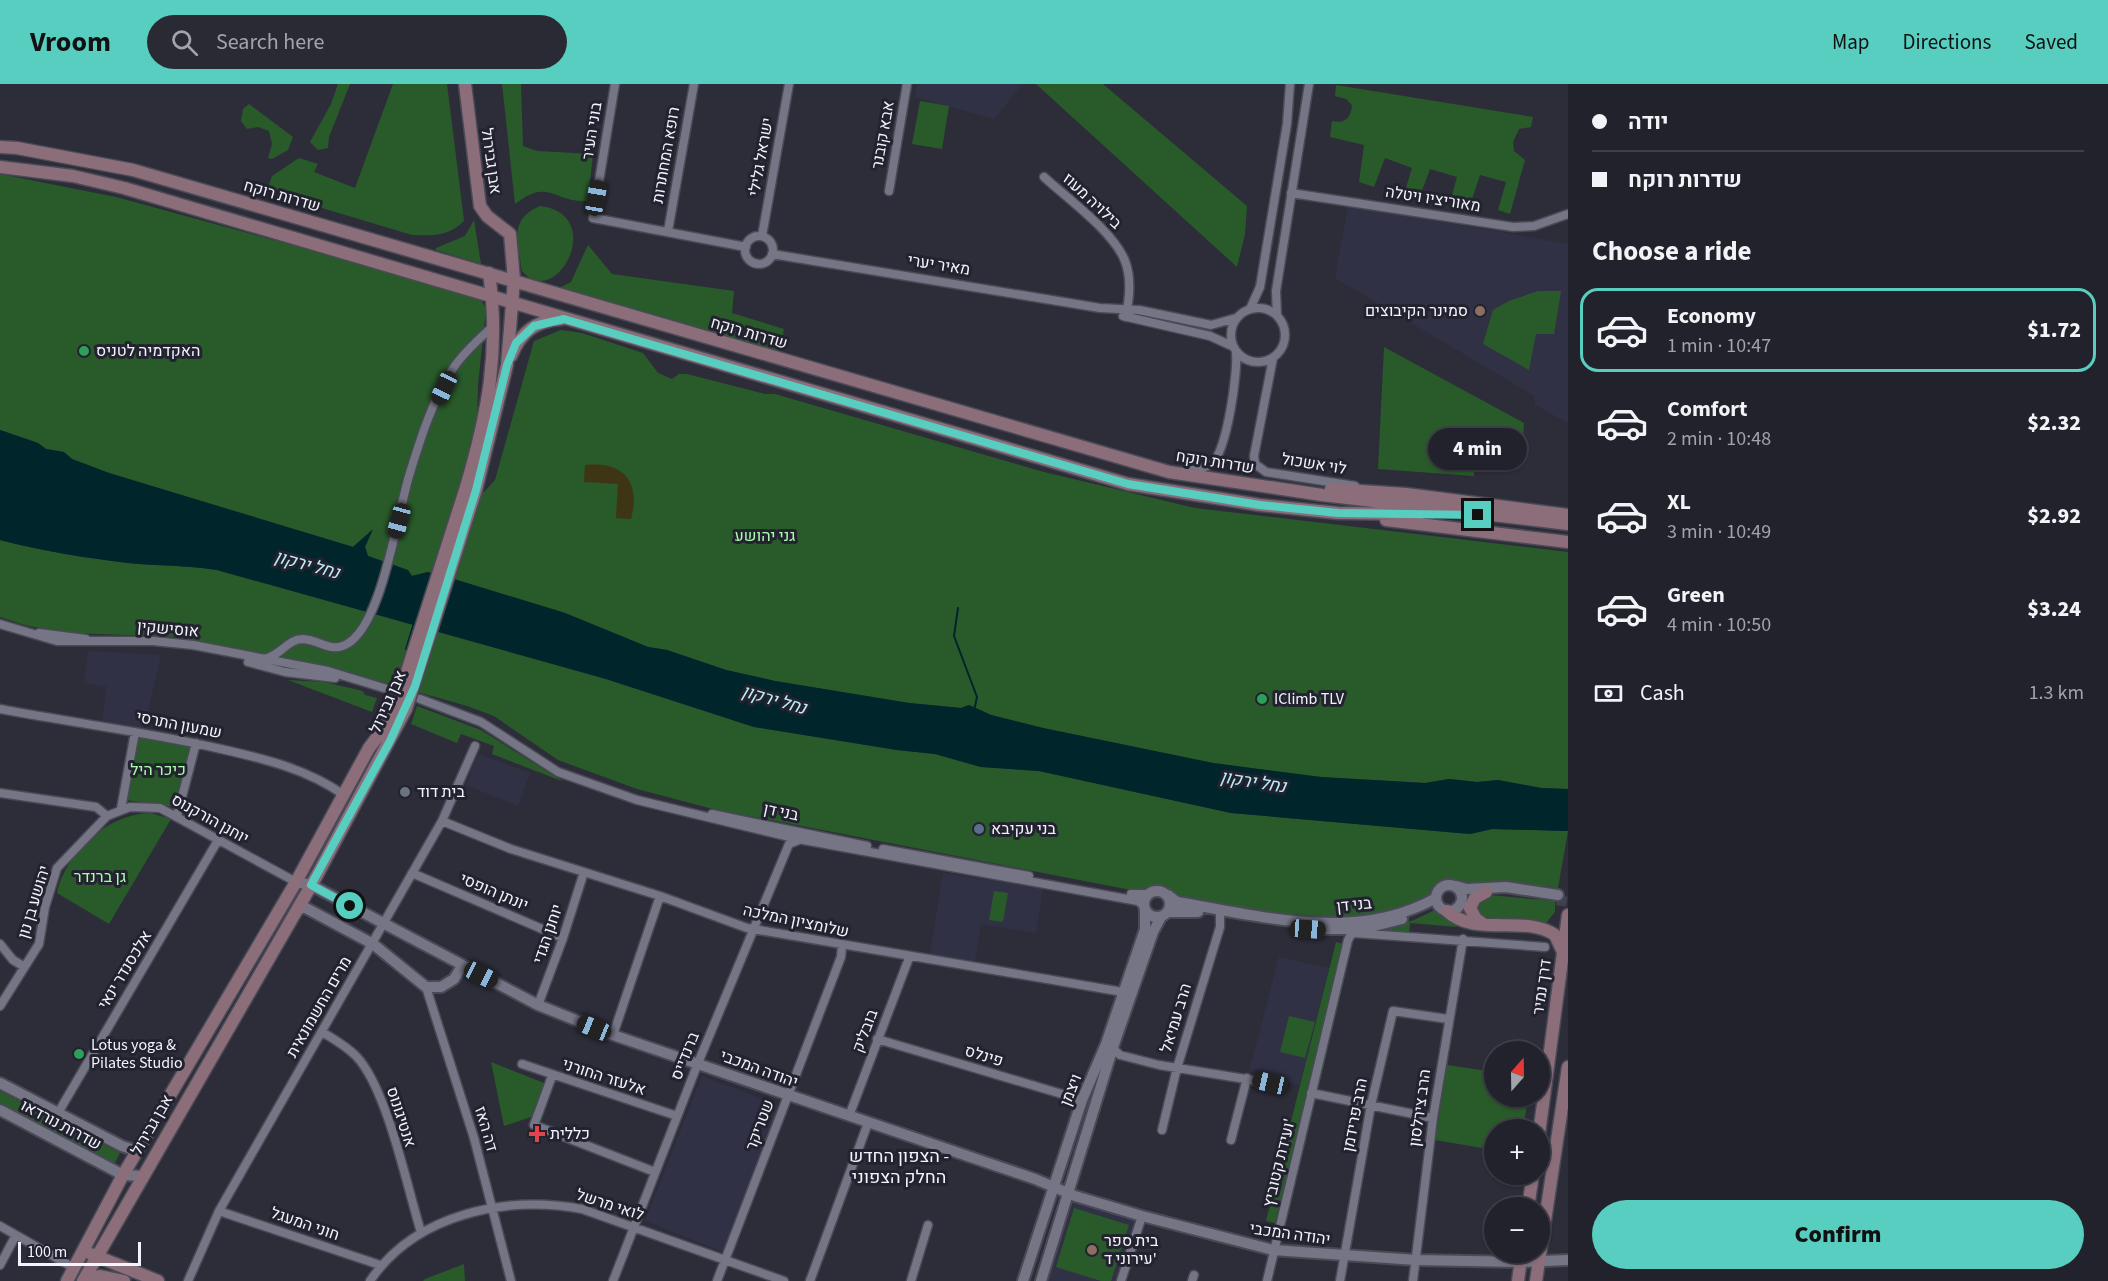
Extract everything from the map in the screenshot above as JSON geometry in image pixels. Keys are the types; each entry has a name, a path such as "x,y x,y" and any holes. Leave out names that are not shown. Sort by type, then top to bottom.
{"main road":[{"name":"אבן גבירול","path":"84,1281 142,1176 311,885 401,708 471,488 507,365 513,303 510,234 487,216 480,206 465,84"},
{"name":"שדרות רוקח","path":"0,147 17,148 133,170 1169,472 1210,480 1478,515 1568,524"},
{"name":"שדרות רוקח","path":"0,167 26,169 124,189 1128,484 1260,505 1338,513 1478,515"},
{"name":"אבן גבירול","path":"471,488 489,398 493,298 489,273"},
{"path":"507,365 516,343 528,330 541,323 564,319"},
{"path":"1210,480 1406,494 1568,515"},
{"path":"1338,513 1568,542"},
{"name":"אבן גבירול","path":"67,1281 123,1175 296,882 369,748 401,708"},
{"path":"1483,924 1476,919 1470,908 1475,898 1486,892"},
{"path":"1449,905 1460,921 1541,928 1553,924 1568,913"},
{"name":"דרך נמיר","path":"1541,1119 1568,913"},
{"path":"1541,928 1555,935 1563,954"},
{"path":"1541,1197 1568,1067"},
{"path":"74,1268 86,1256 97,1255 158,1281"},
{"path":"1518,1281 1527,1263"},
{"path":"1529,1263 1536,1281"},
{"path":"84,1281 100,1276 124,1281"}],"street":[{"name":"בוני העיר","path":"615,84 593,218 669,231"},
{"name":"רופא המחתרות","path":"669,231 694,84"},
{"name":"ישראל גלילי","path":"762,236 789,84"},
{"name":"אבא קובנר","path":"889,191 907,84"},
{"path":"1250,309 1260,287 1287,124 1290,84"},
{"path":"1277,315 1276,291 1309,84"},
{"name":"בילויה מעוז","path":"1044,177 1116,245 1125,261 1128,275 1127,313"},
{"name":"מאוריציו ויטלה","path":"1292,193 1513,227 1534,226 1568,214"},
{"path":"669,231 746,247"},
{"path":"762,236 770,241 772,254 763,263 754,262 747,256 746,247 750,240 762,236"},
{"name":"מאיר יערי","path":"772,254 1211,325 1236,318"},
{"path":"1169,472 1204,468 1217,458 1236,375 1230,332 1236,318 1250,309 1264,309 1277,315 1282,322 1285,338 1283,346 1273,358 1266,362 1250,362 1234,350"},
{"name":"מאיר יערי","path":"1127,313 1169,327 1210,336 1234,350"},
{"path":"1169,327 1171,317"},
{"path":"263,659 277,656 290,643 301,639 327,648 338,648 360,634 367,623 392,549 409,478 437,401 456,365 492,327"},
{"name":"לוי אשכול","path":"1273,358 1254,456 1258,467 1266,472 1406,494"},
{"name":"אוסישקין","path":"0,624 57,641 184,644 328,671 396,692"},
{"path":"290,643 286,664 297,673"},
{"name":"אוסישקין","path":"237,655 248,662 297,673 352,680"},
{"name":"בני דן","path":"1145,908 1138,901 802,840 789,840 597,787 558,772 482,722 424,700 463,709 483,718 554,764 598,782 712,814 952,862 1139,896 1148,894"},
{"name":"שמעון התרסי","path":"0,709 196,743 284,765 313,776 344,795"},
{"path":"121,809 135,732"},
{"path":"177,816 196,743"},
{"name":"מרים החשמונאית","path":"188,1281 219,1211 442,821 475,746"},
{"path":"0,793 96,807 107,816"},
{"name":"יוחנן הורקנוס","path":"107,816 121,809 150,806 177,816 218,842 296,882"},
{"name":"יהושע בן נון","path":"0,1006 23,966 39,944 45,907 57,868 107,816"},
{"name":"שלומציון המלכה","path":"442,821 511,849 660,896 754,930 909,958 1123,992"},
{"path":"777,826 789,840"},
{"name":"ברנדייס","path":"613,1281 698,1063 789,840"},
{"name":"אלכסנדר ינאי","path":"57,1113 218,842"},
{"name":"יוחנן הגדי","path":"538,1005 564,938 584,872"},
{"name":"יונתן הופסי","path":"412,873 564,938"},
{"name":"יהודה המכבי","path":"296,882 311,885 538,1005 613,1035 1142,1216 1274,1250 1416,1260 1484,1260"},
{"path":"1448,884 1456,886 1461,892 1449,905 1440,888 1448,884"},
{"name":"בני דן","path":"1348,931 1375,928 1449,905 1470,894 1521,893 1558,897 1506,887 1467,889 1456,886"},
{"path":"1160,890 1168,895 1171,903 1165,914 1152,916 1145,908 1148,894 1160,890"},
{"name":"בני דן","path":"1168,895 1178,902 1311,924 1367,920 1449,905"},
{"path":"613,1035 660,896"},
{"path":"295,912 304,907 373,944 426,987 441,987 454,979 462,966"},
{"name":"ויצמן","path":"1041,1281 1070,1191 1123,992 1145,929 1145,908"},
{"name":"בני דן","path":"1165,914 1179,910 1308,929 1545,946"},
{"name":"ויצמן","path":"1023,1281 1082,1100 1110,1046 1153,932 1165,914"},
{"name":"הרב עמיאל","path":"1162,1130 1177,1068 1220,927 1220,915"},
{"path":"1348,931 1367,920"},
{"name":"ועידת קטוביץ'","path":"1267,1281 1348,931"},
{"name":"הרב צירלסון","path":"1413,1281 1433,1118 1463,939"},
{"path":"0,944 13,960 23,966"},
{"name":"שטריקר","path":"717,1281 841,957 842,946"},
{"name":"בובליק","path":"849,1116 909,958"},
{"name":"דה האז","path":"426,987 474,1138 511,1281"},
{"name":"הרב פרידמן","path":"1340,1281 1371,1106 1393,1011 1448,1019"},
{"name":"אנטיגונוס","path":"322,1032 356,1056 369,1073 380,1095 421,1232"},
{"name":"פינלס","path":"878,1040 1082,1100"},
{"path":"1110,1046 1120,1055 1177,1068 1270,1083"},
{"name":"אלעזר החורני","path":"522,1064 552,1076 677,1116"},
{"path":"552,1076 534,1125 655,1172"},
{"path":"1231,1140 1247,1078"},
{"name":"שדרות נורדאו","path":"0,1083 122,1146 137,1151"},
{"path":"1311,1093 1433,1118"},
{"name":"שדרות נורדאו","path":"0,1110 123,1175 142,1176"},
{"path":"810,1281 868,1122"},
{"name":"לואי מרשל","path":"370,1281 380,1265 421,1232 439,1224 492,1209 558,1204 582,1209 784,1281"},
{"name":"חוני המעגל","path":"219,1211 380,1265"},
{"path":"1121,1281 1142,1216"},
{"path":"911,1281 928,1225"},
{"path":"0,1226 74,1268"},
{"path":"0,1266 16,1235"},
{"name":"יהודה המכבי","path":"1550,1260 1568,1260"}],"shaded area":[{"path":"917,84 1022,84 994,119 915,97"},
{"name":"סמינר הקיבוצים","path":"1348,206 1568,244 1568,423 1535,405 1535,396 1335,278"},
{"path":"88,651 161,655 144,728 102,721 107,687 84,683"},
{"path":"478,754 530,773 518,806 466,785"},
{"path":"943,873 1043,889 1036,933 981,924 975,961 930,954"},
{"path":"1279,957 1329,968 1300,1085 1249,1072"},
{"path":"702,1076 780,1106 724,1252 645,1221"},
{"name":"בית ספר עירוני ד'","path":"1073,1201 1136,1219 1116,1281 1047,1281"}],"green space":[{"path":"338,84 350,84 329,137 328,148 318,150 310,142 331,104"},
{"path":"393,84 447,84 464,221 452,230 440,234 412,235 272,193 269,185 272,176 299,158 318,164 314,172 355,188"},
{"path":"502,84 521,84 523,146 537,151 593,154 588,201 576,201 552,193 536,192 515,204"},
{"path":"1036,84 1103,84 1247,206 1245,234 1237,267"},
{"path":"1336,85 1533,117 1531,127 1519,129 1513,142 1514,151 1525,160 1510,214 1498,210 1506,182 1480,175 1469,208 1450,202 1457,177 1430,169 1420,196 1405,191 1412,168 1385,158 1374,187 1359,182 1364,145 1330,137 1332,121 1344,121 1352,105 1346,99 1335,96"},
{"path":"920,101 949,106 942,149 912,144"},
{"path":"249,104 293,137 288,150 272,159 268,158 272,144 269,131 258,127 247,129 241,121 243,109"},
{"name":"גני יהושע","path":"0,174 116,197 478,296 486,308 478,385 477,427 460,485 484,492 495,480 534,341 561,330 582,333 643,353 658,373 672,379 679,374 687,374 765,394 775,394 1044,472 1195,508 1568,552 1568,789 1541,788 1498,780 1477,782 1449,779 1425,783 1321,777 1213,763 1043,728 991,715 969,705 961,708 909,703 775,681 726,670 667,650 648,647 565,613 457,580 428,572 412,576 407,570 368,556 365,547 372,531 353,547 109,473 72,459 63,452 46,449 38,443 0,430"},
{"path":"540,206 560,213 571,225 573,241 569,257 561,271 549,279 535,280 522,271 518,233 523,218"},
{"path":"474,220 481,264 436,250 436,248 465,236"},
{"path":"588,245 612,274 734,291 732,313 784,329 779,355 555,290 571,282"},
{"path":"1538,291 1561,291 1554,334 1536,334 1529,370 1483,344 1493,310 1509,301"},
{"path":"1384,347 1524,423 1523,440 1476,437 1474,476 1378,469"},
{"path":"0,540 96,559 217,570 606,679 754,727 935,754 981,767 1039,771 1231,813 1470,834 1492,829 1568,831 1558,888 1463,885 1445,882 1420,902 1385,913 1332,916 1282,913 1179,897 1162,887 1136,891 709,808 637,789 558,760 494,716 467,706 340,670 179,637 74,633 28,626 0,617"},
{"path":"288,680 324,682 363,691 365,695 377,698 372,712"},
{"path":"417,706 481,730 564,782 492,754 494,746 461,734 457,743 411,724"},
{"name":"כיכר היל","path":"138,736 191,745 175,807 126,800"},
{"name":"גן ברנדר","path":"150,813 171,819 109,924 57,893 69,863 91,838 119,820"},
{"path":"994,891 1008,893 1003,922 989,920"},
{"path":"1489,895 1555,901 1555,912 1546,923 1489,919 1474,912 1478,901"},
{"path":"1437,909 1457,927 1410,923 1409,935 1370,932 1414,920"},
{"path":"1336,942 1344,944 1275,1223 1266,1221"},
{"path":"1289,1016 1315,1022 1305,1058 1280,1052"},
{"path":"491,1062 544,1083 534,1116 504,1126"},
{"path":"1447,1065 1484,1071 1484,1107 1526,1107 1525,1119 1484,1119 1484,1148 1435,1140"},
{"path":"0,1091 120,1153 114,1165 0,1106"},
{"name":"בית ספר עירוני ד'","path":"1074,1208 1129,1225 1111,1281 1101,1281 1056,1267"},
{"path":"464,1264 465,1281 423,1281 425,1279"}],"sand":[{"path":"585,465 610,467 626,477 634,494 631,519 616,518 618,484 584,482"}],"water":[{"name":"נחל ירקון","path":"0,430 38,443 46,449 64,452 72,459 109,473 353,547 373,529 365,547 368,556 408,570 412,576 428,572 457,580 565,613 648,647 667,650 726,670 775,681 909,703 961,708 969,705 991,715 1043,728 1213,763 1321,777 1425,783 1449,779 1477,782 1498,780 1541,788 1568,789 1568,831 1492,829 1470,834 1231,813 1039,771 981,767 935,754 754,727 606,679 217,570 96,559 0,540"}],"waterway":[{"path":"958,608 954,636 977,697 974,711"},
{"path":"406,649 414,623"}],"tunnel":[{"path":"1557,900 1568,902"}],"place":[{"name":"סמינר הקיבוצים","path":"1480,311"},
{"name":"האקדמיה לטניס","path":"84,351"},
{"name":"IClimb TLV","path":"1262,699"},
{"name":"בית דוד","path":"405,792"},
{"name":"בני עקיבא","path":"979,829"},
{"name":"Lotus yoga & Pilates Studio","path":"79,1054"},
{"name":"כללית","path":"537,1134"},
{"name":"בית ספר עירוני ד'","path":"1092,1250"}],"district":[{"name":"הצפון החדש - החלק הצפוני","path":"899,1166"}],"route":[{"path":"350,906 311,885 406,709 476,490 504,386 507,365 522,335 541,323 564,319 1128,484 1260,505 1338,513 1478,515"}]}
